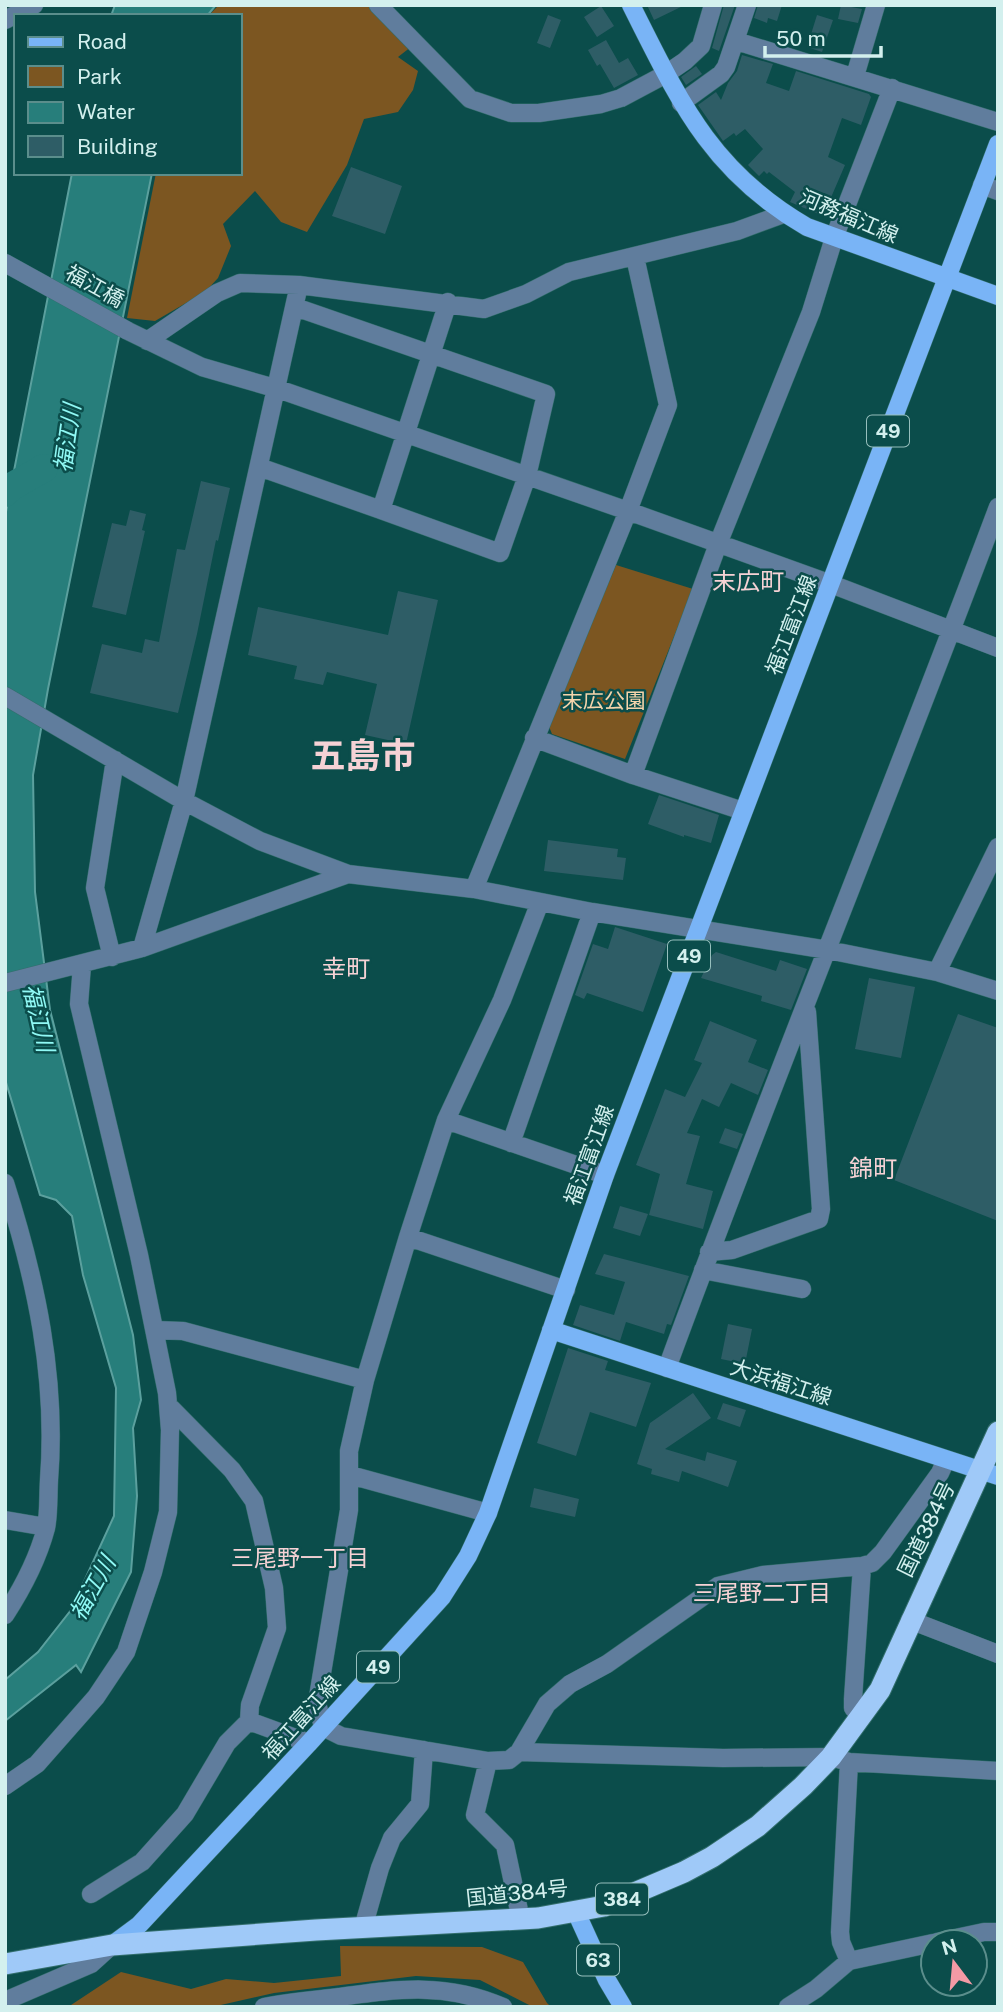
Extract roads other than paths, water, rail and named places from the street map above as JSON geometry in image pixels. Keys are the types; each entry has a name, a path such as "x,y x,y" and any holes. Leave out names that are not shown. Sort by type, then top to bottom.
{"highway":[{"name":"国道384号","path":"5,1964 112,1945 521,1920 576,1912 604,1906 635,1894 712,1857 758,1826 840,1759 861,1717 880,1690 910,1620 989,1474 998,1432"}],"main road":[{"name":"河務福江線","path":"631,5 681,103 720,157 744,183 783,214 807,227 946,278"},
{"name":"福江富江線","path":"112,1945 139,1925 309,1743 442,1597 468,1556 488,1513 605,1175 946,278 990,188 998,144"},
{"path":"946,278 998,296"},
{"name":"大浜福江線","path":"551,1330 989,1474"},
{"name":"63","path":"576,1912 607,1980 623,2007"}],"street":[{"path":"17,14 34,5"},
{"path":"378,5 470,99 511,113 539,113 601,104 621,98 666,74 701,46 713,5"},
{"path":"681,103 721,74 726,67 747,5"},
{"path":"855,76 876,5"},
{"path":"736,41 998,122"},
{"path":"633,775 719,544 811,312 835,238 892,88"},
{"path":"147,341 216,293 240,283 299,285 448,302 484,309 526,294 569,272 737,231 783,214"},
{"path":"474,889 628,511 668,405 635,257"},
{"name":"福江橋","path":"5,263 128,331 202,368 278,389 628,511 998,648"},
{"path":"142,948 184,800 278,389 299,285"},
{"path":"381,509 448,302"},
{"path":"259,467 500,553 527,476 546,394 295,307"},
{"path":"667,1368 709,1252 998,507"},
{"path":"5,696 260,841 348,874 474,889 592,912 828,950 937,972 998,991"},
{"path":"534,738 633,775 743,811"},
{"path":"112,957 95,888 115,760"},
{"path":"937,972 997,848"},
{"path":"5,983 142,948 348,874"},
{"path":"540,902 502,1000 446,1120 365,1380 349,1451 349,1510 317,1703 323,1727 341,1736 424,1751 488,1761 509,1760 519,1752 547,1704 570,1684 607,1664 718,1586 763,1575 872,1563 883,1552 940,1473 946,1460"},
{"path":"511,1143 592,912"},
{"path":"5,1786 37,1764 96,1697 125,1652 153,1572 168,1512 168,1405 155,1330 79,1004 75,967"},
{"path":"709,1252 732,1250 819,1219 821,1209 806,1005"},
{"path":"446,1120 605,1175"},
{"path":"5,1183 27,1250 49,1370 52,1417 46,1527 32,1565 5,1615"},
{"path":"408,1237 566,1290"},
{"path":"703,1270 802,1289"},
{"path":"155,1330 183,1331 365,1380"},
{"path":"91,1894 142,1862 185,1814 226,1743 249,1721 250,1704 277,1628 274,1588 254,1501 232,1470 168,1405"},
{"path":"350,1475 488,1513"},
{"path":"5,1520 46,1527"},
{"path":"861,1717 853,1708 853,1699 862,1566"},
{"path":"910,1620 998,1654"},
{"path":"249,1721 309,1743"},
{"path":"363,1928 380,1868 392,1838 420,1804 424,1751"},
{"path":"519,1752 840,1759 998,1771"},
{"path":"840,1759 840,1932 849,1961"},
{"path":"488,1761 475,1815 505,1845 521,1920"},
{"path":"5,2000 91,1964 112,1945"},
{"path":"788,2007 816,1989 849,1961 919,1946"},
{"path":"264,2007 396,1990 425,1989 479,1996 503,2007"}],"water":[{"path":"115,5 216,5 209,14 112,14"},
{"name":"福江川","path":"72,175 152,175 33,775 35,892 50,1010 133,1335 141,1400 133,1428 137,1496 131,1572 81,1672 76,1665 5,1721 5,1680 38,1652 71,1610 114,1516 116,1388 83,1275 72,1216 56,1200 40,1195 5,1079 5,517"}],"waterway":[{"name":"福江川","path":"5,493 44,468"}],"district":[{"name":"末広町","path":"748,581"},
{"name":"五島市","path":"363,755"},
{"name":"幸町","path":"346,968"},
{"name":"錦町","path":"873,1168"},
{"name":"三尾野一丁目","path":"300,1557"},
{"name":"三尾野二丁目","path":"762,1592"}],"park label":[{"name":"末広公園","path":"604,700"}]}
